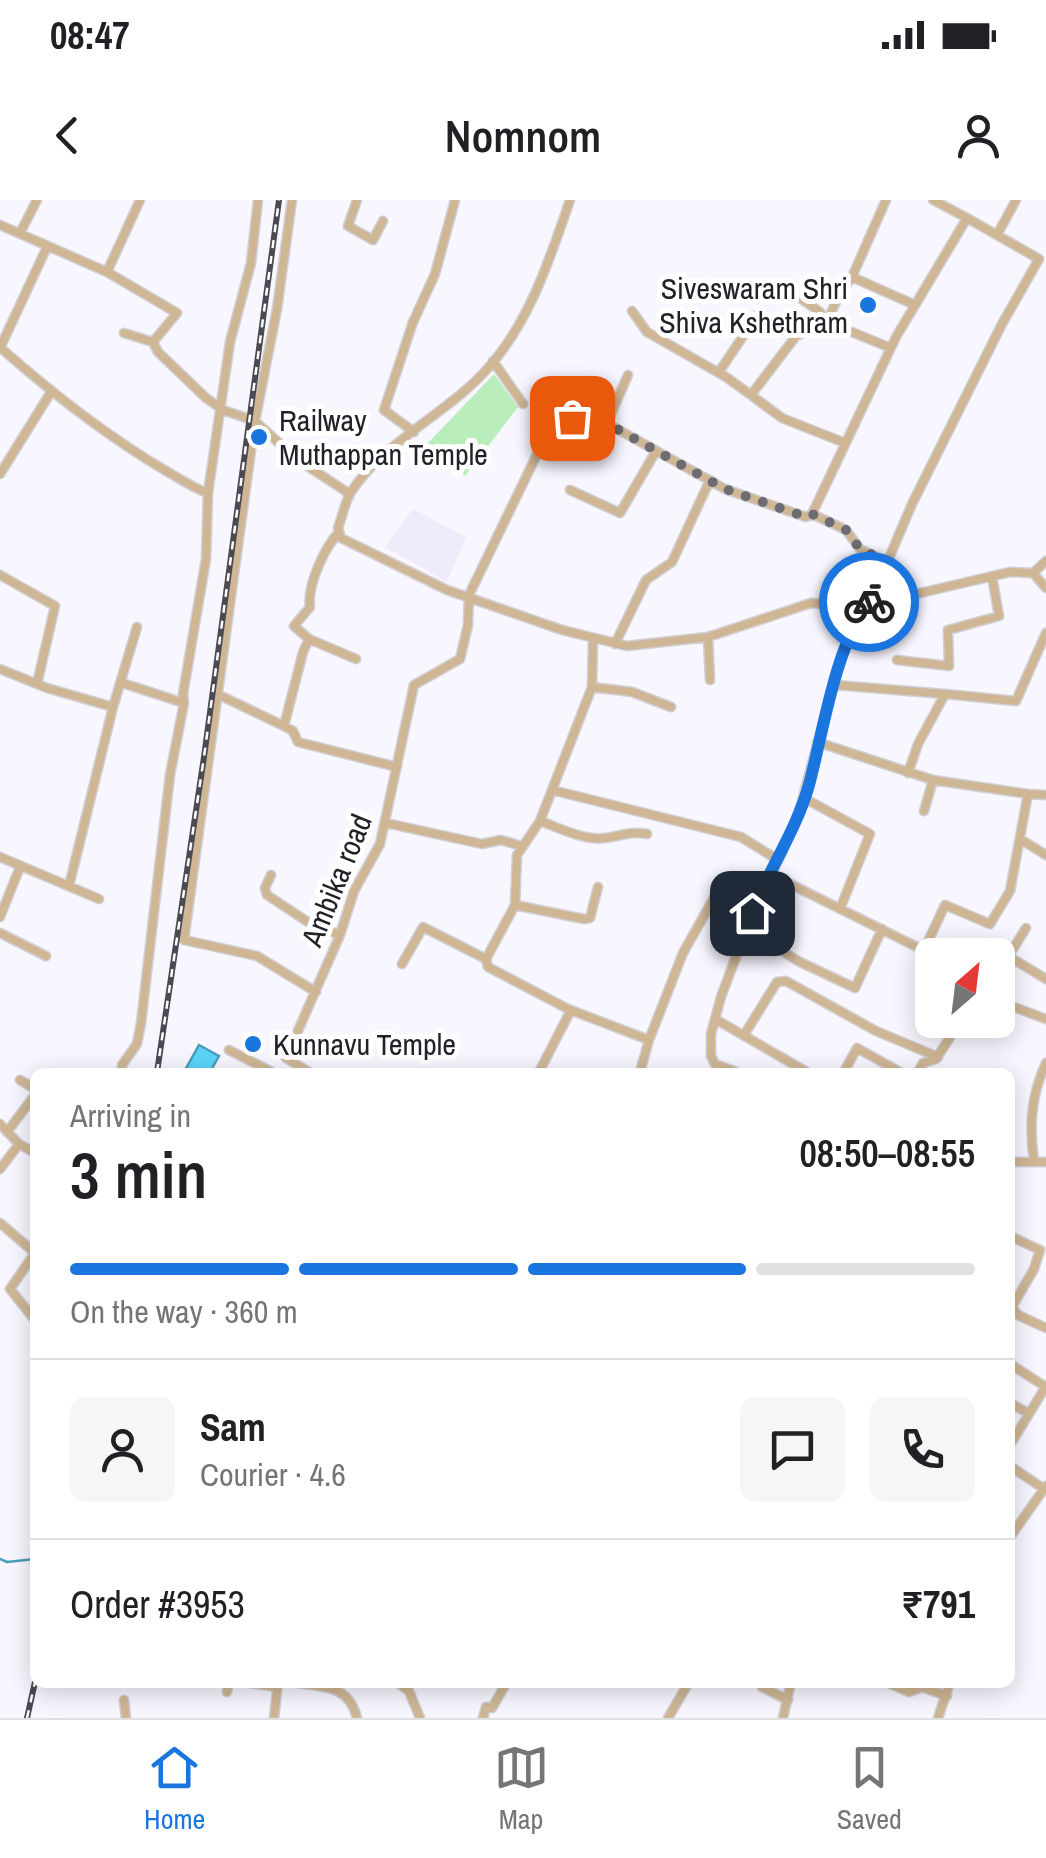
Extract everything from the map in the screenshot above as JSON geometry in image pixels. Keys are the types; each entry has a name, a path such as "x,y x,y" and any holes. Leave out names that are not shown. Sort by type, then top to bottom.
{"street":[{"path":"20,234 37,200"},
{"path":"107,272 140,200"},
{"path":"122,1068 137,1044 170,776 206,559 208,493 230,342 251,263 258,200"},
{"path":"292,200 256,422 184,940 257,956 316,992"},
{"path":"357,200 348,226 372,240 383,221"},
{"path":"414,432 384,410 413,322 435,274 455,200"},
{"path":"356,659 309,639 294,626 310,607 308,593 327,544 339,532 350,494 376,462 493,361 550,264 570,200"},
{"path":"751,395 796,336 828,322 886,200"},
{"path":"933,200 1039,260"},
{"path":"997,235 1016,200"},
{"path":"469,596 542,444 551,444 583,410 710,480 775,508 806,517 812,514 891,348 967,218"},
{"path":"0,225 107,272 177,313 153,342"},
{"path":"47,247 1,348 51,392 152,462 208,493"},
{"path":"726,1068 715,1064 710,1056 711,1034 721,997 752,913 804,798 842,656 935,456 1046,247"},
{"path":"852,277 915,305"},
{"path":"792,292 828,322 891,348"},
{"path":"632,311 647,332 719,372 782,418 845,442"},
{"path":"719,372 758,314"},
{"path":"124,333 153,342 158,352 206,398 256,422 295,458 350,494"},
{"path":"493,361 523,404"},
{"path":"606,423 628,376"},
{"path":"0,474 51,392"},
{"path":"570,490 620,513 656,450"},
{"path":"616,644 646,580 672,562 710,480"},
{"path":"812,514 846,530 860,549 887,562"},
{"path":"339,532 342,538 448,590 593,639 627,646 708,637 811,603 865,606 1019,571 1032,573 1046,588"},
{"path":"1032,573 1046,561"},
{"path":"0,575 55,606 37,684"},
{"path":"897,660 949,666 948,630 999,616 992,576"},
{"name":"Ambika road","path":"288,1068 292,1061 286,1058 340,935 354,892 380,844 414,685 460,658 468,625 469,596"},
{"path":"69,886 137,627"},
{"path":"835,685 1016,702 1046,632"},
{"path":"708,637 710,680"},
{"path":"284,726 302,652 309,639"},
{"path":"593,639 592,687 540,822 517,855 514,904 486,959 488,968 571,1010 649,1040"},
{"path":"0,669 113,708"},
{"path":"122,684 184,703"},
{"path":"592,687 632,692 672,708"},
{"path":"217,694 293,731 298,742 397,767"},
{"path":"908,772 945,694"},
{"path":"817,742 934,780 1046,795"},
{"path":"924,810 934,780"},
{"path":"552,790 740,837 778,860"},
{"path":"933,938 945,904 990,924 1010,892 1028,794"},
{"path":"804,798 870,834 840,909"},
{"path":"540,822 604,838 632,832 647,834"},
{"path":"386,823 482,844 501,840 521,846"},
{"path":"1020,839 1046,855"},
{"path":"0,857 98,899"},
{"path":"0,917 20,867"},
{"path":"770,874 915,946"},
{"path":"271,875 264,888 267,895 308,922 340,935"},
{"path":"514,904 590,918 598,886"},
{"path":"641,1068 683,952 715,896 752,913"},
{"path":"402,964 423,926 486,959"},
{"path":"746,928 798,961 856,988 882,929"},
{"path":"1015,945 1026,928"},
{"path":"0,934 46,956"},
{"path":"1015,960 1046,979"},
{"path":"744,1035 777,982 786,980 876,1030 938,1057"},
{"path":"1015,1008 1046,1020"},
{"path":"541,1068 571,1010"},
{"path":"715,1019 801,1068"},
{"path":"921,1068 938,1057 950,1038"},
{"path":"846,1068 857,1048 893,1068"},
{"path":"230,1050 264,1068"},
{"path":"292,1061 303,1068"},
{"path":"1034,1161 1029,1124 1046,1063"},
{"path":"20,1080 30,1088"},
{"path":"8,1132 30,1099"},
{"path":"0,1124 30,1150"},
{"path":"0,1169 19,1144"},
{"path":"1015,1162 1046,1162"},
{"path":"0,1223 30,1249"},
{"path":"1015,1238 1040,1250 1034,1269 1015,1300"},
{"path":"30,1260 10,1289 30,1314"},
{"path":"1015,1311 1046,1328"},
{"path":"1015,1367 1046,1386 1015,1437"},
{"path":"1015,1406 1028,1413"},
{"path":"1015,1469 1045,1487 1015,1531"},
{"path":"274,1718 278,1688"},
{"path":"323,1688 344,1692 357,1718"},
{"path":"405,1688 420,1718"},
{"path":"483,1718 486,1707 492,1708 504,1688"},
{"path":"668,1718 682,1688"},
{"path":"762,1688 788,1700"},
{"path":"783,1718 790,1688"},
{"path":"925,1688 947,1696"},
{"path":"938,1718 949,1688"},
{"path":"124,1700 126,1718"}],"shaded area":[{"path":"413,509 466,537 447,582 385,547"}],"green space":[{"path":"494,374 518,407 465,476 426,445"}],"water":[{"path":"199,1045 219,1056 212,1068 186,1068"}],"waterway":[{"path":"0,1559 30,1560"}],"railway":[{"path":"158,1068 279,200"},
{"path":"27,1718 34,1688"}],"way so far":[{"path":"572,418 583,410 725,489 806,517 812,514 846,530 860,549 887,562 869,602"}],"place":[{"name":"Siveswaram Shri Shiva Kshethram","path":"868,305"},
{"name":"Railway Muthappan Temple","path":"259,437"},
{"name":"Kunnavu Temple","path":"253,1044"}],"route":[{"path":"752,913 789,840 808,786 842,656 853,626 869,602"}]}
